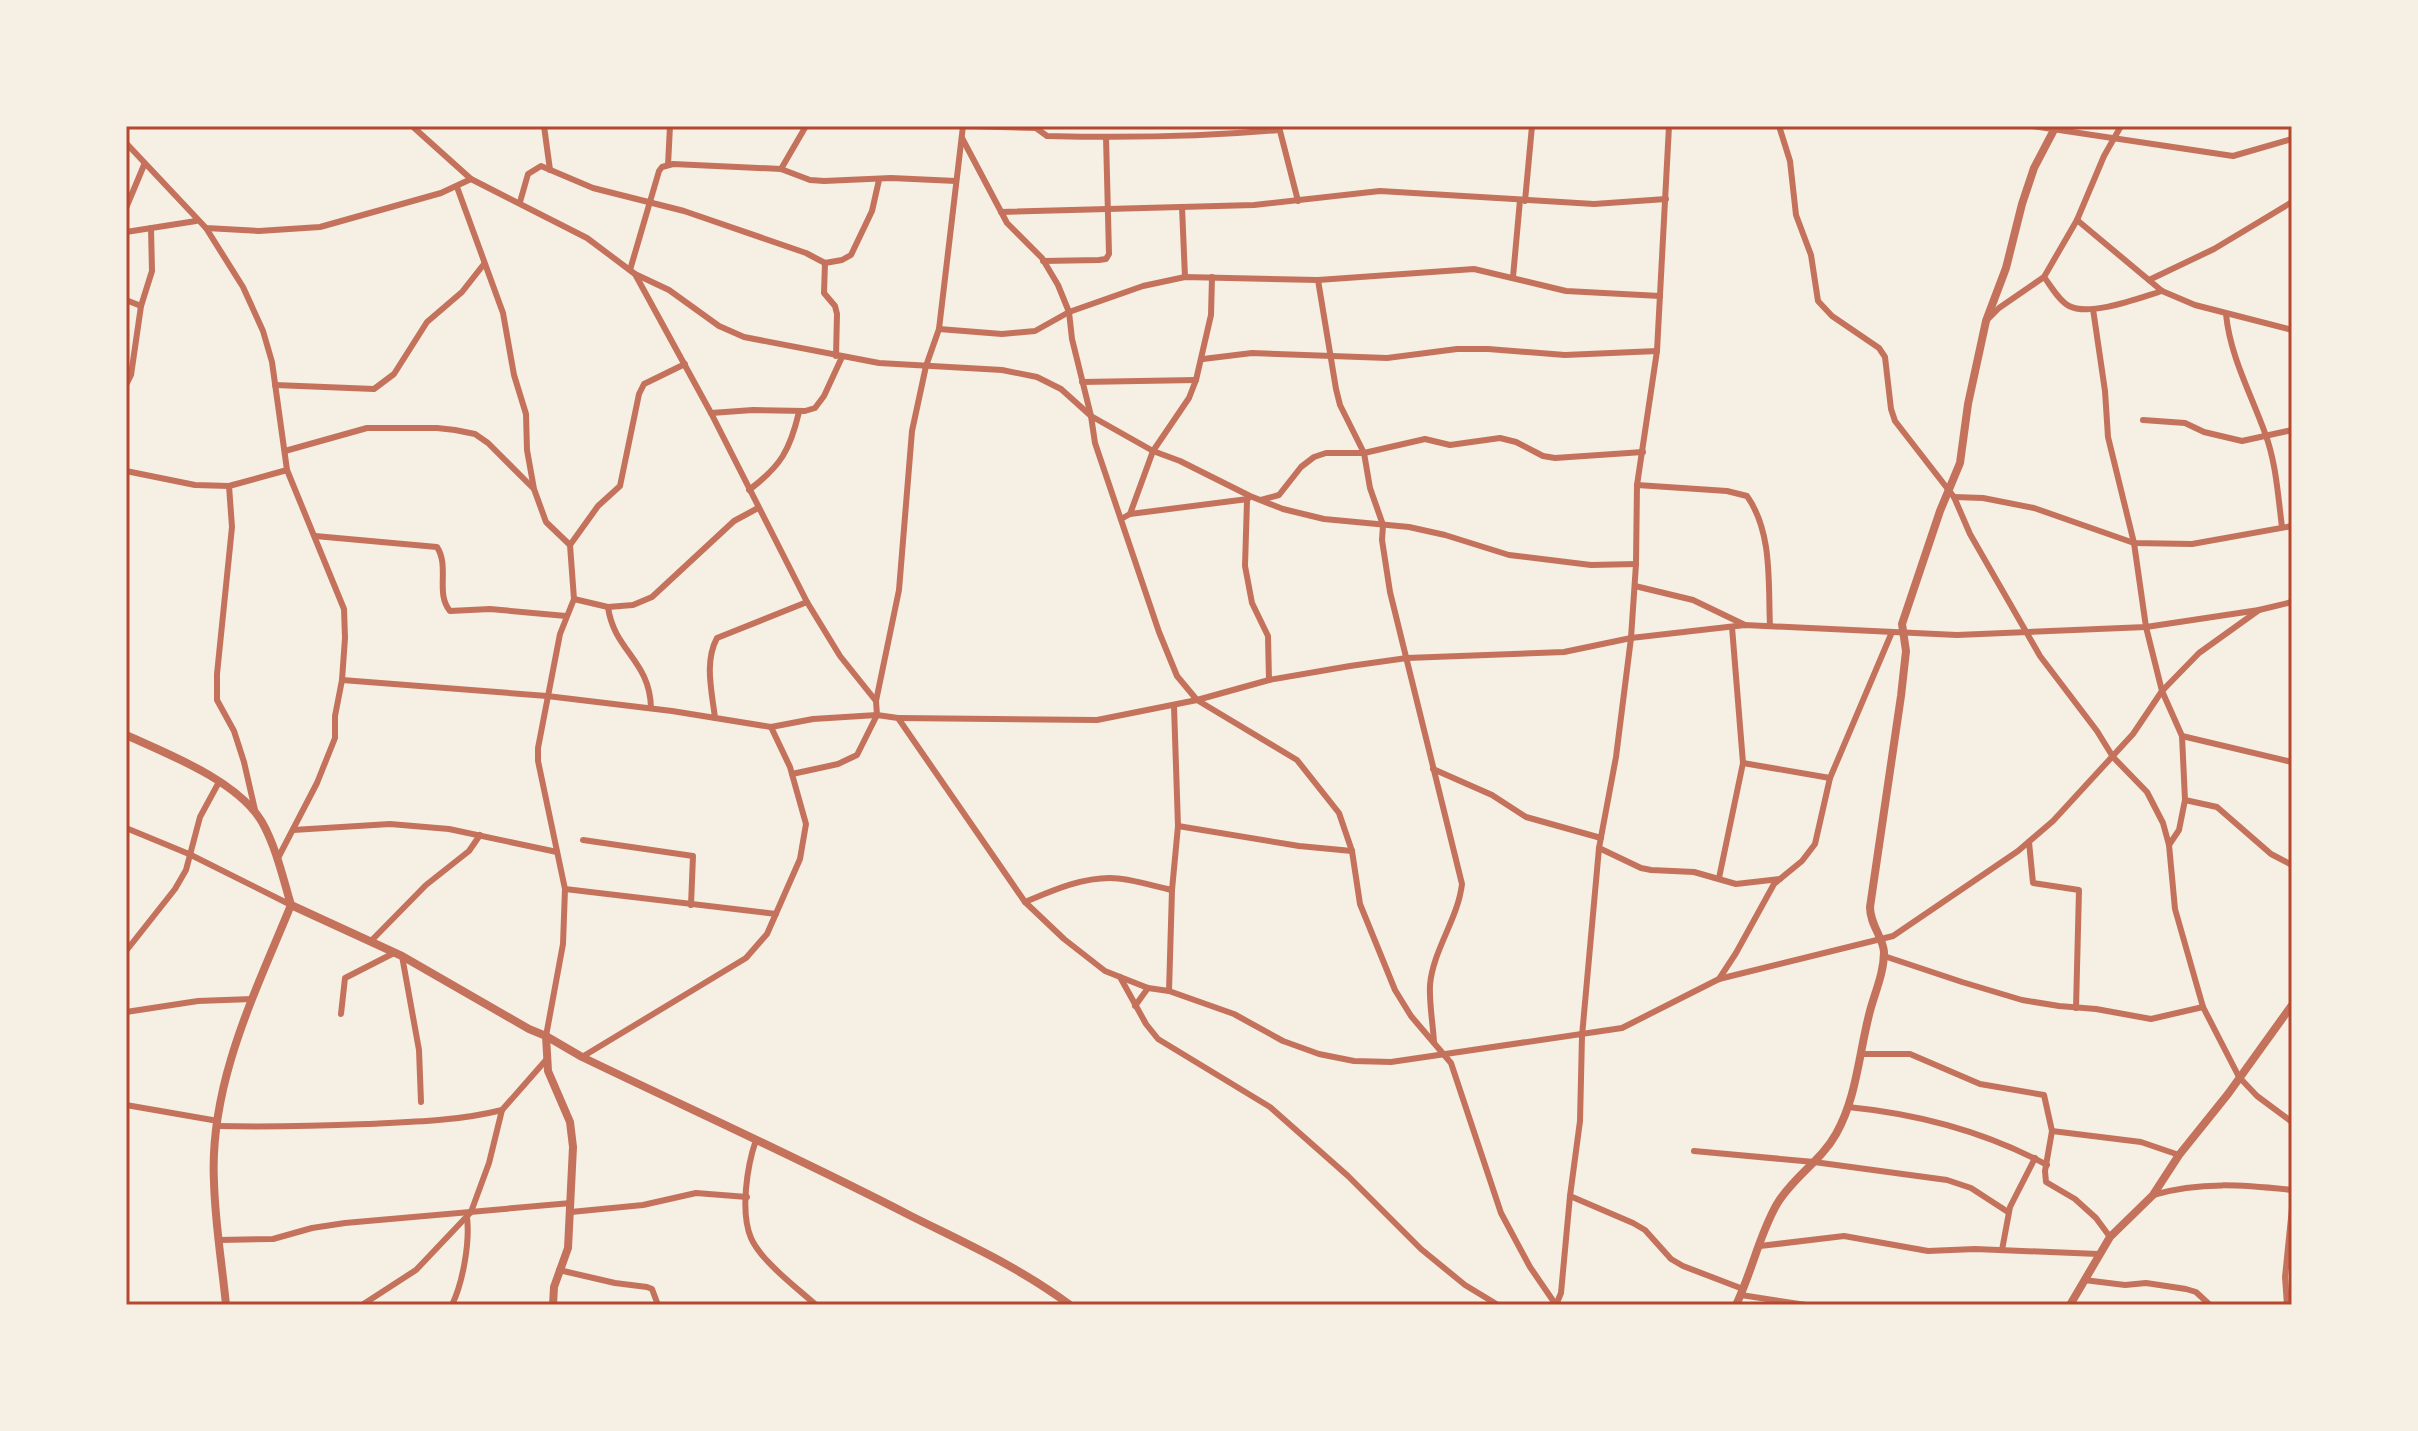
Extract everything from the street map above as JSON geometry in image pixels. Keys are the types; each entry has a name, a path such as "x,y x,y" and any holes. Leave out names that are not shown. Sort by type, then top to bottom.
{"street":[{"path":"412,126 471,179 587,238 632,272 669,290 719,326 744,337 839,357 926,366 953,365 1037,377 1061,389 1091,416 1153,451 1203,471 1248,499"},
{"path":"421,134 426,126"},
{"path":"544,126 550,170"},
{"path":"668,165 670,126"},
{"path":"781,169 806,126"},
{"path":"792,774 838,764 857,755 877,715 876,701 899,590 912,431 926,366 939,329 963,126 1036,127 1047,136 1106,137 1223,135 1279,128 1298,201"},
{"path":"1513,277 1532,126"},
{"path":"1556,1305 1561,1293 1580,1121 1582,1036 1599,848 1616,757 1631,638 1637,485 1657,351 1669,126"},
{"path":"1779,126 1790,161 1796,215 1811,255 1818,301 1832,316 1879,348 1885,357 1895,421 1951,493 1970,534 2040,656 2113,757 2147,792 2163,823 2169,845 2175,909 2203,1007 2239,1077 2257,1096 2292,1122"},
{"path":"2032,126 2055,127 2233,156 2292,139"},
{"path":"1986,321 1999,308 2044,277 2077,220 2121,126"},
{"path":"1719,979 1764,899 1815,844 1830,778 1897,633 1951,493 1960,463 1968,404 1986,321 2006,268 2034,168 2055,127"},
{"path":"1043,261 1106,259 1109,254 1106,137"},
{"path":"962,138 1007,223 1043,261 1058,285 1069,312 1095,443 1177,676 1197,700 1297,760 1339,813 1352,851 1360,904 1395,990 1411,1016 1455,1071 1501,1213 1530,1267 1556,1305"},
{"path":"126,143 196,221 206,228 243,287 263,331 272,362 287,470 344,609 342,680 335,716 335,738 328,760 277,860"},
{"path":"126,208 128,197 144,165"},
{"path":"876,701 840,656 807,602 711,413 632,272 659,171 668,165 781,169 810,180 824,181 956,181"},
{"path":"520,202 528,174 541,166 593,188 650,201 806,253 825,263 851,255 872,211 879,180"},
{"path":"206,228 259,231 320,227 457,187 471,179"},
{"path":"457,187 503,313 514,375 526,414 527,450 534,489 546,522 570,545"},
{"path":"1001,212 1254,205 1380,191 1594,204 1666,199"},
{"path":"2149,280 2214,249 2292,202"},
{"path":"1182,207 1185,277"},
{"path":"2077,220 2162,291 2195,305 2292,330"},
{"path":"126,232 196,221"},
{"path":"126,385 131,375 141,306 152,271 151,228"},
{"path":"711,413 753,410 799,412 815,408 824,396 839,357 837,314 835,306 824,293 825,263"},
{"path":"275,385 374,389 394,374 427,322 462,292 484,264"},
{"path":"939,329 1002,334 1035,331 1069,312 1143,286 1185,277 1318,280 1474,269 1566,291 1660,296"},
{"path":"1130,514 1153,451 1189,398 1196,380 1211,315 1212,277"},
{"path":"2044,277 2065,303 2079,309 2093,309 2162,291"},
{"path":"1318,280 1329,357 1340,405 1364,453 1370,488 1383,525 1382,540 1390,592 1462,884 1430,986 1434,1042"},
{"path":"126,300 141,306"},
{"path":"2093,309 2108,437 2134,543 2146,627 2162,691 2182,736 2185,800 2179,830 2169,845"},
{"path":"2226,314 2229,337 2246,390 2266,436 2282,527"},
{"path":"1203,359 1265,352 1387,358 1457,349 1565,355 1657,351"},
{"path":"553,1305 559,1270 568,1248 573,1147 570,1122 546,1060 546,1036 563,944 565,889 538,761 538,748 566,616 574,599 570,545 598,506 620,486 639,394 644,384 685,364"},
{"path":"1082,382 1196,380"},
{"path":"749,490 771,474 782,461 792,440 799,412"},
{"path":"2143,420 2185,423 2229,440 2249,441 2292,430"},
{"path":"285,451 367,428 455,430 475,434 488,443 534,489"},
{"path":"1260,500 1279,495 1301,467 1314,457 1337,452 1364,453 1425,439 1450,445 1500,438 1555,458 1643,452"},
{"path":"126,471 195,485 229,486 287,470"},
{"path":"1637,485 1727,491 1747,496 1758,516 1766,548 1770,626"},
{"path":"229,486 232,527 218,659 217,700 234,731 255,812"},
{"path":"1951,493 2034,508 2134,543 2192,544 2292,526"},
{"path":"1248,499 1245,566 1252,603 1268,636 1269,680"},
{"path":"1121,519 1130,514 1260,500 1324,519 1409,527 1509,555 1591,565 1636,564"},
{"path":"574,599 608,607 633,605 652,597 734,521 758,508"},
{"path":"315,536 437,547 443,556 444,604 450,611 490,609 566,616"},
{"path":"1635,586 1693,600 1745,625"},
{"path":"715,718 710,677 712,648 717,638 807,602"},
{"path":"342,680 547,696 771,727 813,719 877,715 898,718 1097,720 1174,706 1269,680 1407,658 1564,652 1631,638 1745,625 1957,635 2146,627 2292,602"},
{"path":"608,607 617,637 645,676 651,708"},
{"path":"898,718 1025,902 1064,939 1105,971 1148,988 1169,991 1234,1014 1283,1041 1319,1054 1354,1061 1391,1062 1622,1028 1719,979 1881,941 2029,842 2053,821 2133,734 2162,691 2199,653 2259,610"},
{"path":"1719,878 1743,763 1732,627"},
{"path":"1736,1305 1779,1201 1835,1135 1848,1107 1881,976 1884,956 1870,907 1906,651 1897,633"},
{"path":"1169,991 1172,890 1178,826 1174,706"},
{"path":"582,1057 746,958 767,934 800,859 806,836 806,824 792,774 771,727"},
{"path":"126,735 219,782 255,812 264,825 291,905 252,999 226,1076 218,1123 213,1181 226,1305"},
{"path":"2182,736 2292,762"},
{"path":"1743,763 1830,778"},
{"path":"1433,769 1492,795 1540,823 1601,838"},
{"path":"126,951 175,889 186,870 200,817 219,782"},
{"path":"2185,800 2217,807 2271,854 2292,865"},
{"path":"293,830 390,824 449,829 557,852"},
{"path":"1178,826 1299,846 1352,851"},
{"path":"126,828 189,854 398,954 582,1057 990,1254 1033,1278 1070,1305"},
{"path":"371,941 426,885 469,851 480,835"},
{"path":"583,840 693,856 691,905"},
{"path":"2029,842 2033,883 2079,890 2076,1008"},
{"path":"1599,848 1641,868 1694,872 1736,884 1780,879"},
{"path":"1025,902 1061,888 1110,878 1172,890"},
{"path":"565,889 776,914"},
{"path":"341,1014 345,978 398,954"},
{"path":"398,954 419,1050 421,1102"},
{"path":"1884,956 2022,1000 2151,1019 2203,1007"},
{"path":"1120,977 1158,1039 1270,1107 1348,1176 1421,1249 1465,1285 1498,1305"},
{"path":"1135,1006 1148,988"},
{"path":"126,1012 198,1001 252,999"},
{"path":"2070,1305 2110,1237 2153,1195 2179,1155 2292,1005"},
{"path":"1861,1054 1910,1054 1980,1084 2044,1095 2052,1131 2044,1177 2046,1182 2075,1199 2096,1218 2110,1237"},
{"path":"452,1305 459,1291 469,1215 489,1163 502,1110 546,1060"},
{"path":"126,1105 218,1123 279,1127 470,1118 502,1110"},
{"path":"1848,1107 1937,1121 1982,1134 2047,1165"},
{"path":"2052,1131 2141,1142 2179,1155"},
{"path":"756,1140 748,1162 748,1227 752,1240 771,1263 816,1305"},
{"path":"1694,1151 1814,1162 1947,1180 1971,1188 2008,1212"},
{"path":"2002,1250 2008,1212 2035,1158"},
{"path":"2153,1195 2189,1186 2216,1184 2292,1190"},
{"path":"220,1240 273,1239 345,1223 643,1205 696,1193 747,1197"},
{"path":"1570,1196 1645,1230 1671,1259 1683,1266 1742,1292 1806,1305"},
{"path":"2287,1305 2285,1277 2292,1208"},
{"path":"362,1305 416,1270 469,1215"},
{"path":"1760,1246 1844,1236 1928,1251 2098,1254"},
{"path":"559,1270 647,1287 652,1289 658,1305"},
{"path":"2083,1280 2125,1285 2146,1283 2186,1289 2196,1292 2210,1305"}]}
